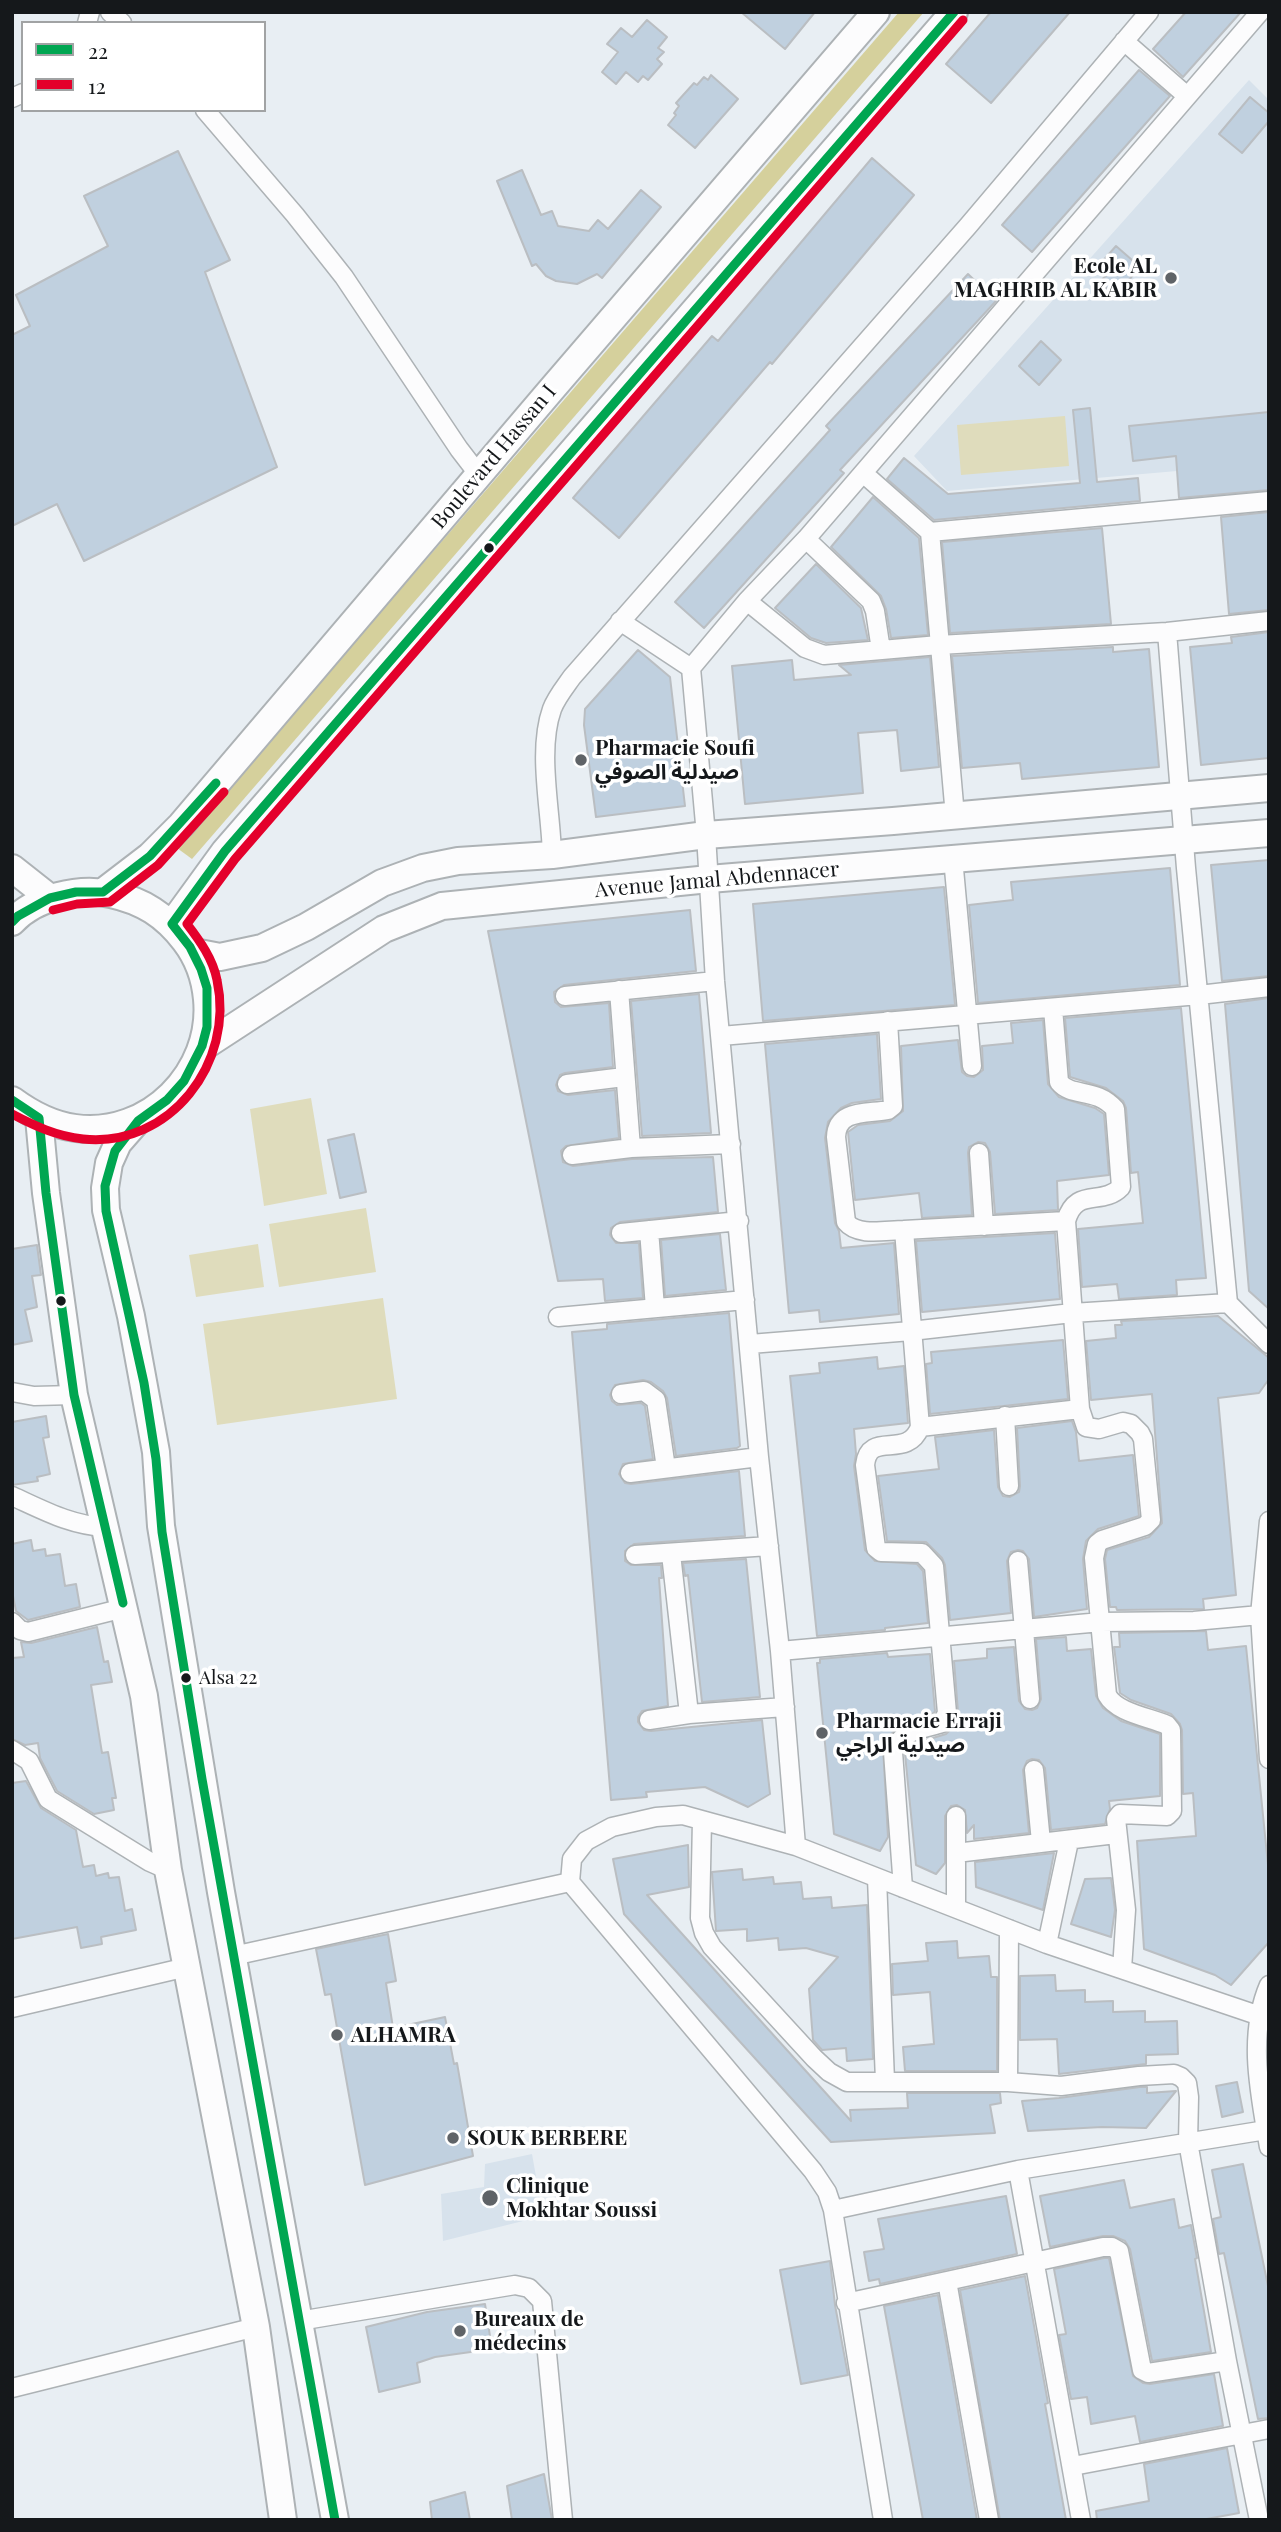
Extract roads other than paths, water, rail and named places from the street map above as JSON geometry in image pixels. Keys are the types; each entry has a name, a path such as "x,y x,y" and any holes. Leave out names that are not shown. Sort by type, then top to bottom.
{"street":[{"name":"Boulevard Hassan I","path":"103,892 166,841 876,12"},
{"path":"172,924 225,851 954,12"},
{"path":"552,855 544,755 552,707 572,677 968,226 1149,12"},
{"path":"796,1846 780,1651 759,1457 715,981 706,835 691,668 747,601 806,539 1260,12"},
{"path":"1124,41 1187,96"},
{"path":"207,112 344,277 479,475"},
{"path":"863,473 930,532 955,816"},
{"path":"930,532 1269,501"},
{"path":"806,539 871,601 881,650"},
{"path":"747,601 805,648 824,655 939,645 1167,632 1269,621"},
{"path":"620,621 691,668"},
{"path":"1167,632 1228,1303 1269,1344"},
{"name":"Avenue Jamal Abdennacer","path":"194,952 220,957 262,948 306,927 382,883 423,868 458,861 552,855 706,835 1269,788"},
{"name":"Avenue Jamal Abdennacer","path":"203,1047 384,929 442,906 709,878 1269,833"},
{"path":"953,858 972,1066"},
{"path":"12,868 50,898"},
{"path":"12,922 50,898 76,892 103,892 128,897 151,908 172,924 194,952 205,982 208,1015 203,1047 189,1076 167,1101 139,1119 116,1127 75,1128 39,1118 13,1101"},
{"path":"565,996 715,981"},
{"path":"721,1036 1269,987"},
{"path":"619,990 631,1148"},
{"path":"1053,1008 1059,1082 1067,1089 1091,1093 1102,1098 1115,1109 1122,1181 1121,1188 1113,1194 1077,1202 1070,1208 1066,1221 1080,1409 1086,1427 1099,1429 1123,1422 1131,1424 1143,1439 1150,1520 1148,1525 1102,1540 1097,1545 1094,1558 1110,1700 1119,1707 1167,1725 1171,1730 1172,1811 1167,1815 1120,1814 1116,1819 1126,1910 1122,1969"},
{"path":"888,1021 893,1106 888,1110 845,1117 838,1124 836,1137 848,1225 860,1231 1066,1221"},
{"path":"567,1084 624,1077"},
{"path":"39,1118 46,1193 74,1395 144,1696 168,1870 256,2327 283,2520"},
{"path":"139,1119 118,1143 109,1163 105,1188 106,1210 131,1316 156,1452 163,1539 233,1956 335,2520"},
{"path":"572,1155 631,1148 731,1143"},
{"path":"979,1153 984,1226"},
{"path":"621,1233 739,1222"},
{"path":"649,1230 655,1308"},
{"path":"903,1888 894,1752 898,1741 905,1735 942,1723 946,1718 934,1566 928,1556 913,1552 881,1552 874,1546 864,1465 866,1456 872,1450 910,1442 920,1427 904,1230"},
{"path":"558,1317 745,1300"},
{"path":"750,1344 911,1331 1072,1313 1228,1303"},
{"path":"621,1394 644,1391 656,1400 666,1468"},
{"path":"12,1392 34,1396 74,1395"},
{"path":"920,1427 1080,1409"},
{"path":"1005,1416 1009,1486"},
{"path":"630,1473 759,1457"},
{"path":"12,1496 58,1518 106,1528"},
{"path":"1269,1521 1260,1615 1269,1759"},
{"path":"635,1555 769,1546"},
{"path":"671,1554 689,1714"},
{"path":"1018,1561 1030,1699"},
{"path":"12,1622 20,1630 28,1632 124,1608"},
{"path":"780,1651 1101,1622 1260,1615"},
{"path":"649,1720 785,1706"},
{"path":"12,1750 29,1761 48,1799 150,1863 168,1870"},
{"path":"1034,1770 1041,1842"},
{"path":"883,2520 833,2210 827,2192 813,2171 570,1882 572,1858 586,1841 612,1827 656,1817 683,1815 796,1846 1047,1944 1264,2017"},
{"path":"956,1816 956,1908"},
{"path":"702,1820 700,1918 712,1947 829,2072 847,2082 1008,2082 1061,2086 1174,2074 1187,2083 1188,2143 1259,2520"},
{"path":"956,1853 1116,1834"},
{"path":"1047,1944 1069,1841"},
{"path":"877,1878 885,2081"},
{"path":"233,1956 570,1882"},
{"path":"1008,2082 1009,1929"},
{"path":"12,2008 187,1967"},
{"path":"833,2210 1018,2170 1188,2143 1267,2139 1257,2065 1269,1985"},
{"path":"1018,2170 1081,2520"},
{"path":"846,2302 1104,2247 1115,2248 1119,2251 1142,2370 1149,2373 1227,2361"},
{"path":"947,2281 989,2520"},
{"path":"299,2321 515,2285 529,2288 542,2301 564,2520"},
{"path":"12,2388 256,2327"},
{"path":"1073,2466 1269,2429"}],"place":[{"name":"Ecole AL MAGHRIB AL KABIR","path":"1171,278"},
{"name":"Pharmacie Soufi صيدلية الصوفي","path":"581,760"},
{"name":"Alsa 22","path":"186,1678"},
{"name":"Pharmacie Erraji صيدلية الراجي","path":"822,1733"},
{"name":"ALHAMRA","path":"337,2035"},
{"name":"SOUK BERBERE","path":"453,2138"},
{"name":"Clinique Mokhtar Soussi","path":"490,2198"},
{"name":"Bureaux de médecins","path":"460,2331"}]}
